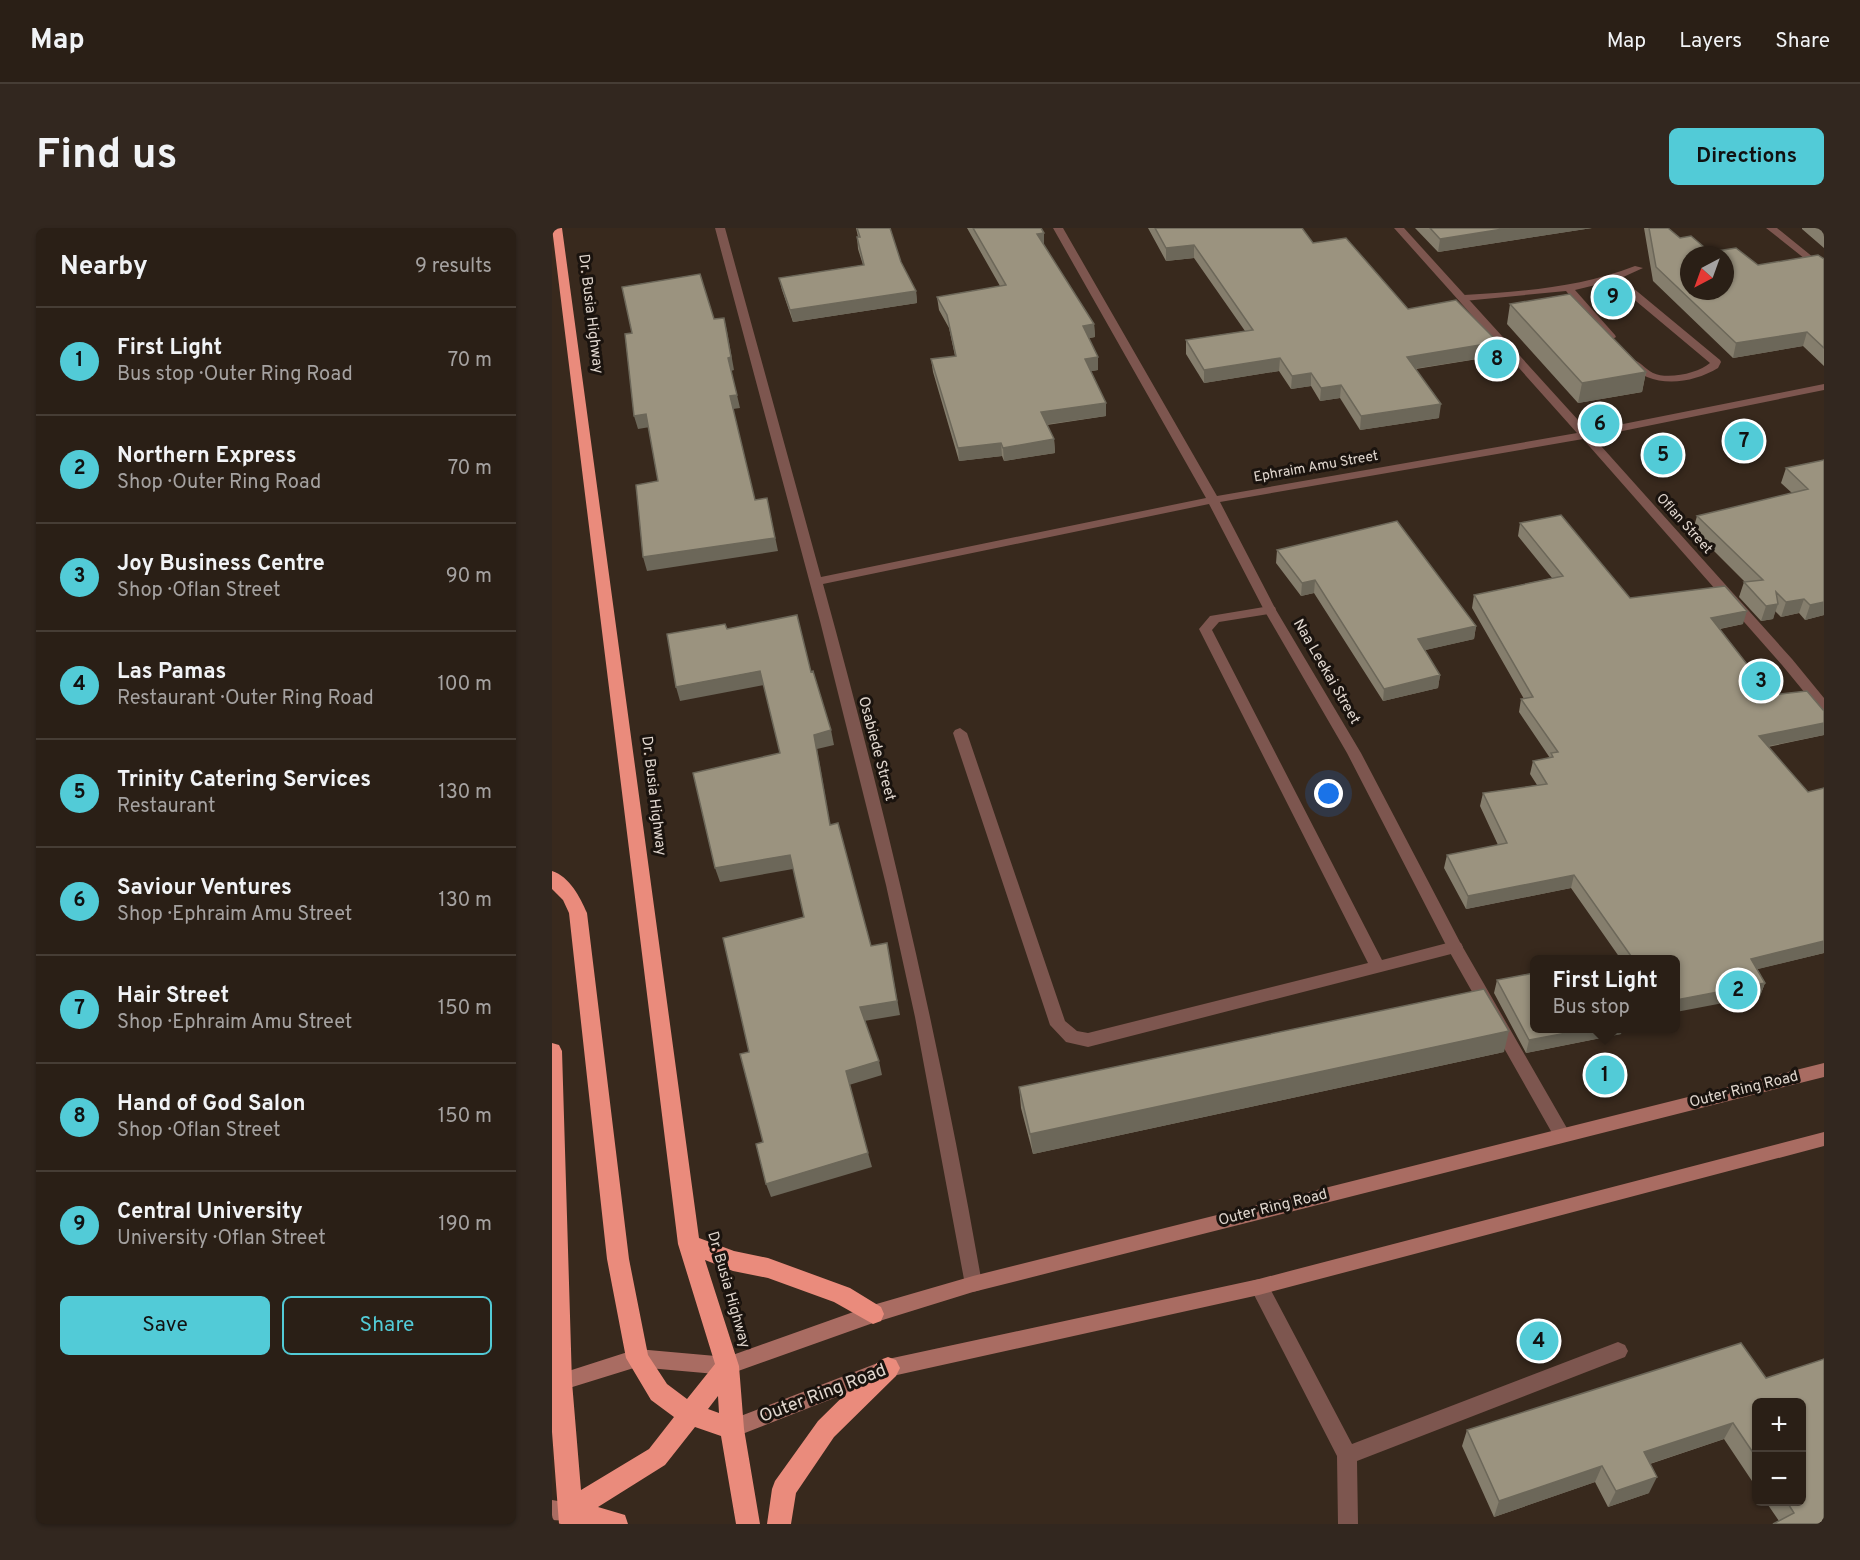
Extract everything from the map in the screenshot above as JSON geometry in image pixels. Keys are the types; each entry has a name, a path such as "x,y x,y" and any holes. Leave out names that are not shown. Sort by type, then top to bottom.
{"highway":[{"name":"Dr. Busia Highway","path":"556,228 689,1244 727,1366 732,1429 748,1524"},
{"path":"552,878 570,896 578,913 618,1259 637,1358 659,1392 688,1413 732,1429"},
{"path":"552,1051 556,1386 564,1515"},
{"path":"689,1244 733,1261 768,1268 842,1295 873,1314"},
{"path":"564,1515 657,1457 688,1413 727,1366"},
{"path":"779,1524 784,1489 820,1438 888,1368"},
{"path":"564,1515 616,1524"}],"main road":[{"name":"Outer Ring Road","path":"727,1366 873,1314 973,1284 1824,1070"},
{"name":"Outer Ring Road","path":"732,1429 888,1368 1258,1287 1824,1139"},
{"name":"Dr. Busia Highway","path":"556,1386 637,1358 727,1366"}],"street":[{"name":"Osabiede Street","path":"720,228 890,867 960,1196 973,1284"},
{"name":"Naa Leekai Street","path":"1058,228 1214,500 1270,610 1354,753 1455,947 1562,1135"},
{"name":"Oflan Street","path":"1399,228 1464,298 1787,662 1824,707"},
{"path":"1771,228 1824,271"},
{"path":"1464,298 1569,289 1615,278 1638,268"},
{"path":"1615,278 1716,362 1708,369 1667,379 1653,379 1640,370 1624,352"},
{"path":"1569,289 1616,343"},
{"name":"Ephraim Amu Street","path":"815,582 1214,500 1584,435 1824,387"},
{"path":"1270,610 1215,619 1205,629 1377,966"},
{"path":"960,734 1058,1025 1072,1036 1088,1040 1455,947"},
{"path":"1258,1287 1347,1455 1348,1524"},
{"path":"1347,1455 1618,1351"}],"building":[{"path":"857,228 890,228 901,262 916,291 790,310 779,278 864,265"},
{"path":"973,228 1041,228 1044,233 1037,234 1094,324 1083,326 1098,357 1085,359 1106,403 1041,412 1054,439 1003,448 1001,443 958,448 931,359 956,356 947,315 937,297 1006,285"},
{"path":"1155,228 1302,228 1313,243 1346,238 1408,309 1456,300 1498,342 1407,357 1441,404 1361,416 1341,385 1321,388 1311,373 1292,376 1280,358 1204,370 1186,340 1253,330 1194,245 1166,248"},
{"path":"1430,228 1509,228 1440,239"},
{"path":"1649,228 1668,228 1680,238 1691,236 1703,246 1680,246 1680,290 1656,267"},
{"path":"1734,248 1758,265 1818,255 1824,259 1824,348 1807,332 1736,343 1691,300 1734,300"},
{"path":"700,274 714,319 724,318 731,357 728,358 737,395 730,396 755,500 767,498 775,538 643,557 636,485 658,481 646,414 634,416 625,334 632,333 622,287"},
{"path":"1570,294 1646,372 1582,383 1510,304"},
{"path":"1824,460 1824,602 1810,605 1804,599 1786,602 1776,592 1778,604 1766,606 1744,582 1763,580 1697,516 1808,489 1786,468"},
{"path":"1561,515 1630,598 1725,586 1747,611 1711,618 1771,695 1807,691 1824,711 1824,723 1759,736 1808,792 1824,788 1824,941 1751,959 1765,983 1680,999 1680,955 1630,955 1574,875 1468,896 1447,855 1507,843 1483,793 1547,784 1533,761 1553,757 1551,753 1558,752 1521,699 1533,697 1474,595 1563,576 1520,523"},
{"path":"1397,521 1476,626 1418,639 1440,675 1384,689 1315,580 1302,583 1277,550"},
{"path":"797,615 811,672 813,671 831,730 814,735 830,825 838,823 871,946 887,943 897,1001 860,1007 879,1061 846,1071 868,1153 766,1184 756,1144 763,1142 740,1054 749,1052 723,938 804,917 790,855 715,868 693,773 780,753 760,671 676,687 667,634 725,624 727,629"},
{"path":"1530,974 1530,1033 1567,1033 1529,1040 1497,980"},
{"path":"1484,989 1509,1031 1030,1134 1019,1087"},
{"path":"1741,1343 1766,1378 1824,1359 1824,1524 1773,1524 1794,1513 1790,1506 1806,1506 1806,1398 1752,1398 1752,1451 1733,1423 1644,1452 1657,1477 1616,1491 1602,1466 1499,1501 1467,1430"}],"place":[{"name":"Central University","path":"1613,297"},
{"name":"Hand of God Salon","path":"1497,359"},
{"name":"Saviour Ventures","path":"1600,424"},
{"name":"Hair Street","path":"1744,441"},
{"name":"Trinity Catering Services","path":"1663,455"},
{"name":"Joy Business Centre","path":"1761,681"},
{"name":"Northern Express","path":"1738,990"},
{"name":"First Light","path":"1605,1075"},
{"name":"Las Pamas","path":"1539,1341"}]}
